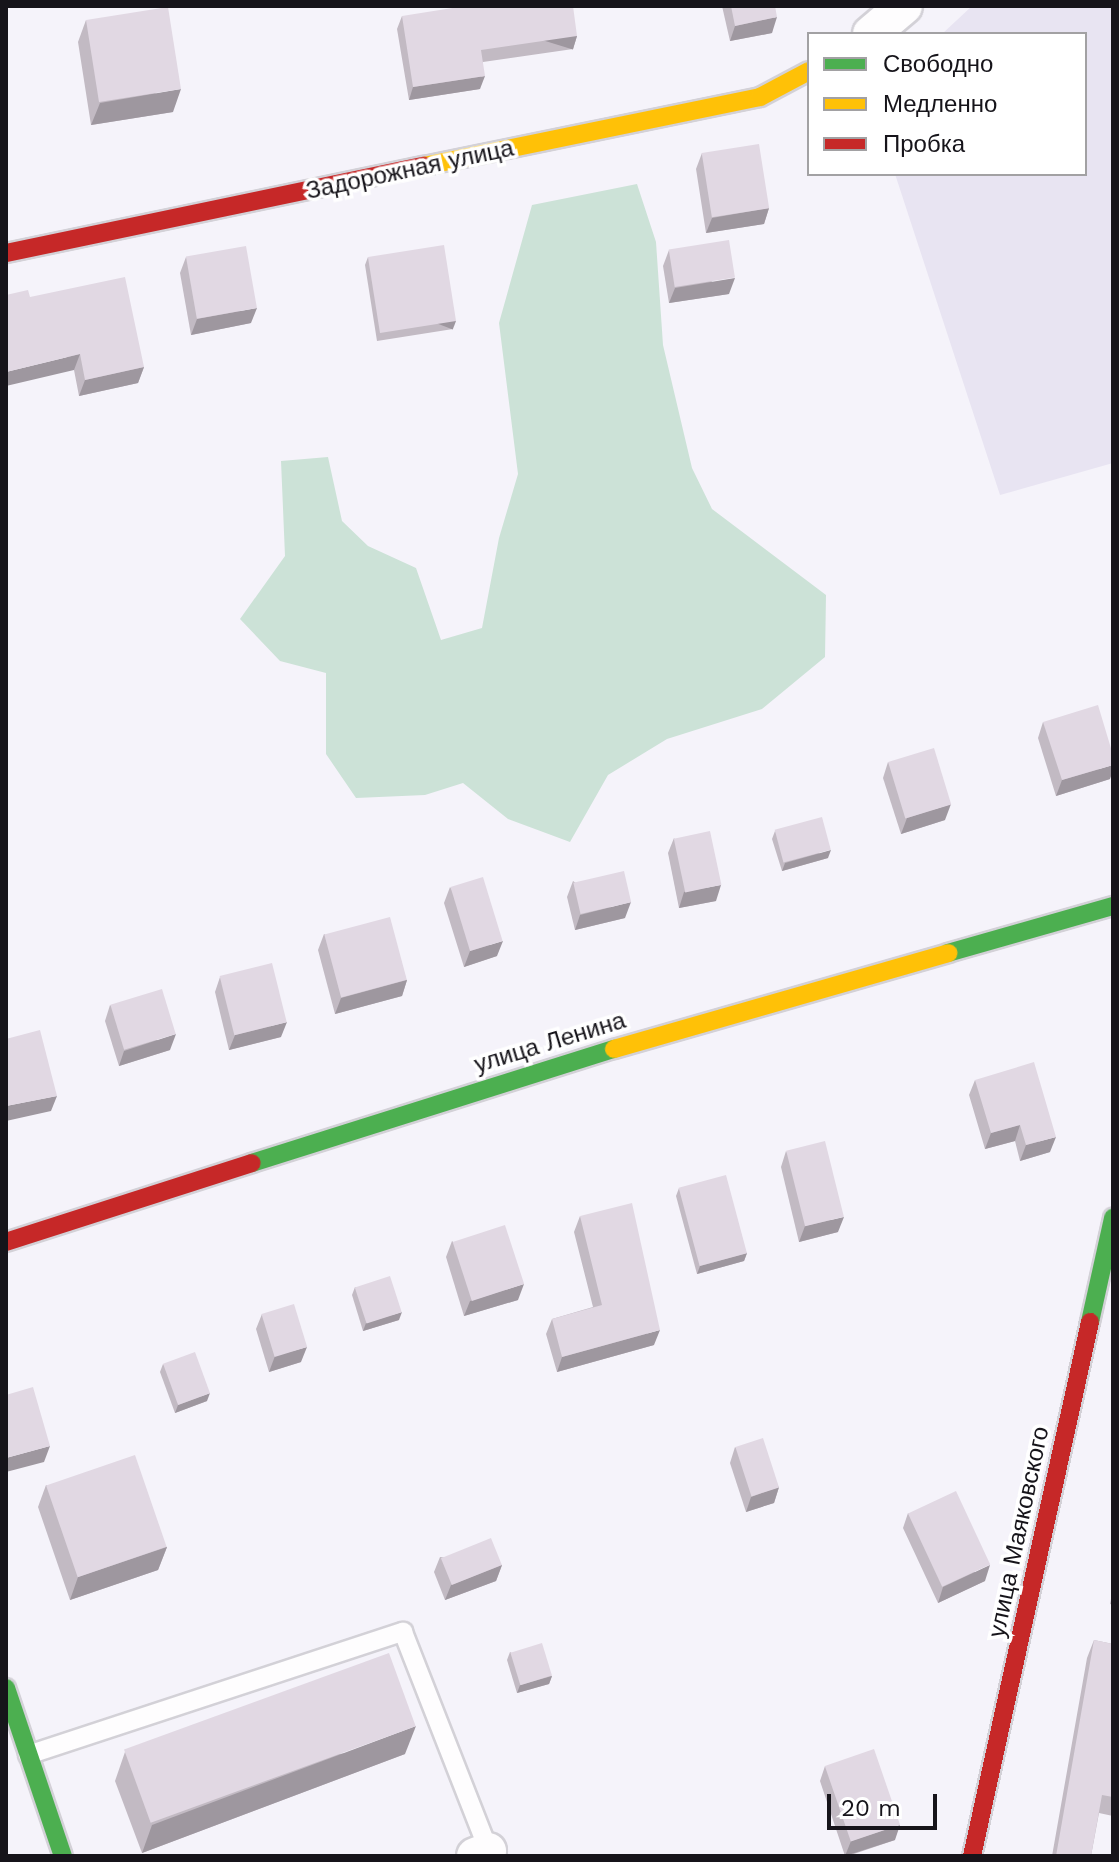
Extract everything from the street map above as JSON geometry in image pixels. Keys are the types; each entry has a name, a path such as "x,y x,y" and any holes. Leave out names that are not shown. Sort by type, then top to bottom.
{"street":[{"path":"873,32 904,6"},
{"name":"Задорожная улица","path":"6,253 760,97 807,72"},
{"name":"улица Ленина","path":"6,1242 564,1063 1113,906"},
{"name":"улица Маяковского","path":"972,1856 1113,1218"},
{"path":"6,1688 63,1856"}],"lane":[{"path":"28,1755 403,1632 485,1854"}],"shaded area":[{"path":"972,6 1113,6 1113,463 1000,495 896,176 1087,176 1087,32 944,32"}],"green space":[{"path":"637,184 656,242 663,345 692,468 712,509 826,595 825,657 762,709 667,739 608,775 570,842 508,819 463,783 425,795 356,798 326,754 326,673 280,661 240,619 285,556 281,461 328,457 342,521 368,546 416,568 441,640 482,628 499,538 518,474 499,323 532,205"}],"building":[{"path":"465,6 573,6 577,36 481,50 485,76 413,87 402,16"},
{"path":"731,6 775,6 777,17 735,26"},
{"path":"168,7 181,89 99,102 86,20"},
{"path":"759,144 769,208 712,217 702,153"},
{"path":"729,240 735,278 675,287 669,250"},
{"path":"444,245 456,321 380,333 368,257"},
{"path":"246,246 257,308 197,319 186,257"},
{"path":"125,277 144,367 85,380 80,354 6,372 6,295 28,290 30,297"},
{"path":"1098,705 1113,755 1113,765 1062,780 1043,722"},
{"path":"934,748 951,804 905,818 888,762"},
{"path":"822,817 831,850 783,863 775,830"},
{"path":"710,831 721,885 685,892 674,839"},
{"path":"624,871 631,902 581,914 573,883"},
{"path":"483,877 503,941 470,951 450,887"},
{"path":"390,917 407,980 341,997 324,935"},
{"path":"272,963 287,1022 234,1035 220,976"},
{"path":"162,989 176,1034 124,1050 110,1005"},
{"path":"40,1030 57,1096 6,1106 6,1039"},
{"path":"1034,1062 1056,1137 1026,1145 1020,1125 991,1133 975,1080"},
{"path":"825,1141 844,1217 805,1226 786,1151"},
{"path":"726,1175 747,1253 700,1266 679,1188"},
{"path":"632,1203 660,1330 562,1357 552,1319 602,1305 580,1216"},
{"path":"505,1225 524,1284 472,1301 453,1242"},
{"path":"390,1276 402,1312 367,1324 355,1287"},
{"path":"294,1304 307,1347 275,1357 261,1314"},
{"path":"195,1352 210,1393 178,1405 163,1364"},
{"path":"33,1387 50,1446 6,1458 6,1395"},
{"path":"763,1438 779,1487 751,1496 735,1447"},
{"path":"135,1455 167,1547 78,1577 46,1486"},
{"path":"956,1491 990,1564 942,1587 908,1513"},
{"path":"491,1538 502,1565 452,1585 441,1558"},
{"path":"1094,1640 1113,1644 1113,1797 1102,1795 1091,1856 1056,1856"},
{"path":"542,1643 552,1676 520,1685 510,1653"},
{"path":"389,1653 416,1726 151,1823 124,1749"},
{"path":"874,1749 900,1825 851,1842 825,1766"}],"traffic: fast":[{"path":"948,953 1113,906"},
{"path":"252,1163 614,1049"},
{"path":"1090,1322 1113,1218"},
{"path":"6,1688 63,1856"}],"traffic: slow":[{"path":"424,166 760,97 807,72"},
{"path":"614,1049 948,953"}],"traffic: jam":[{"path":"6,253 424,166"},
{"path":"6,1242 252,1163"},
{"path":"972,1856 1090,1322"}]}
